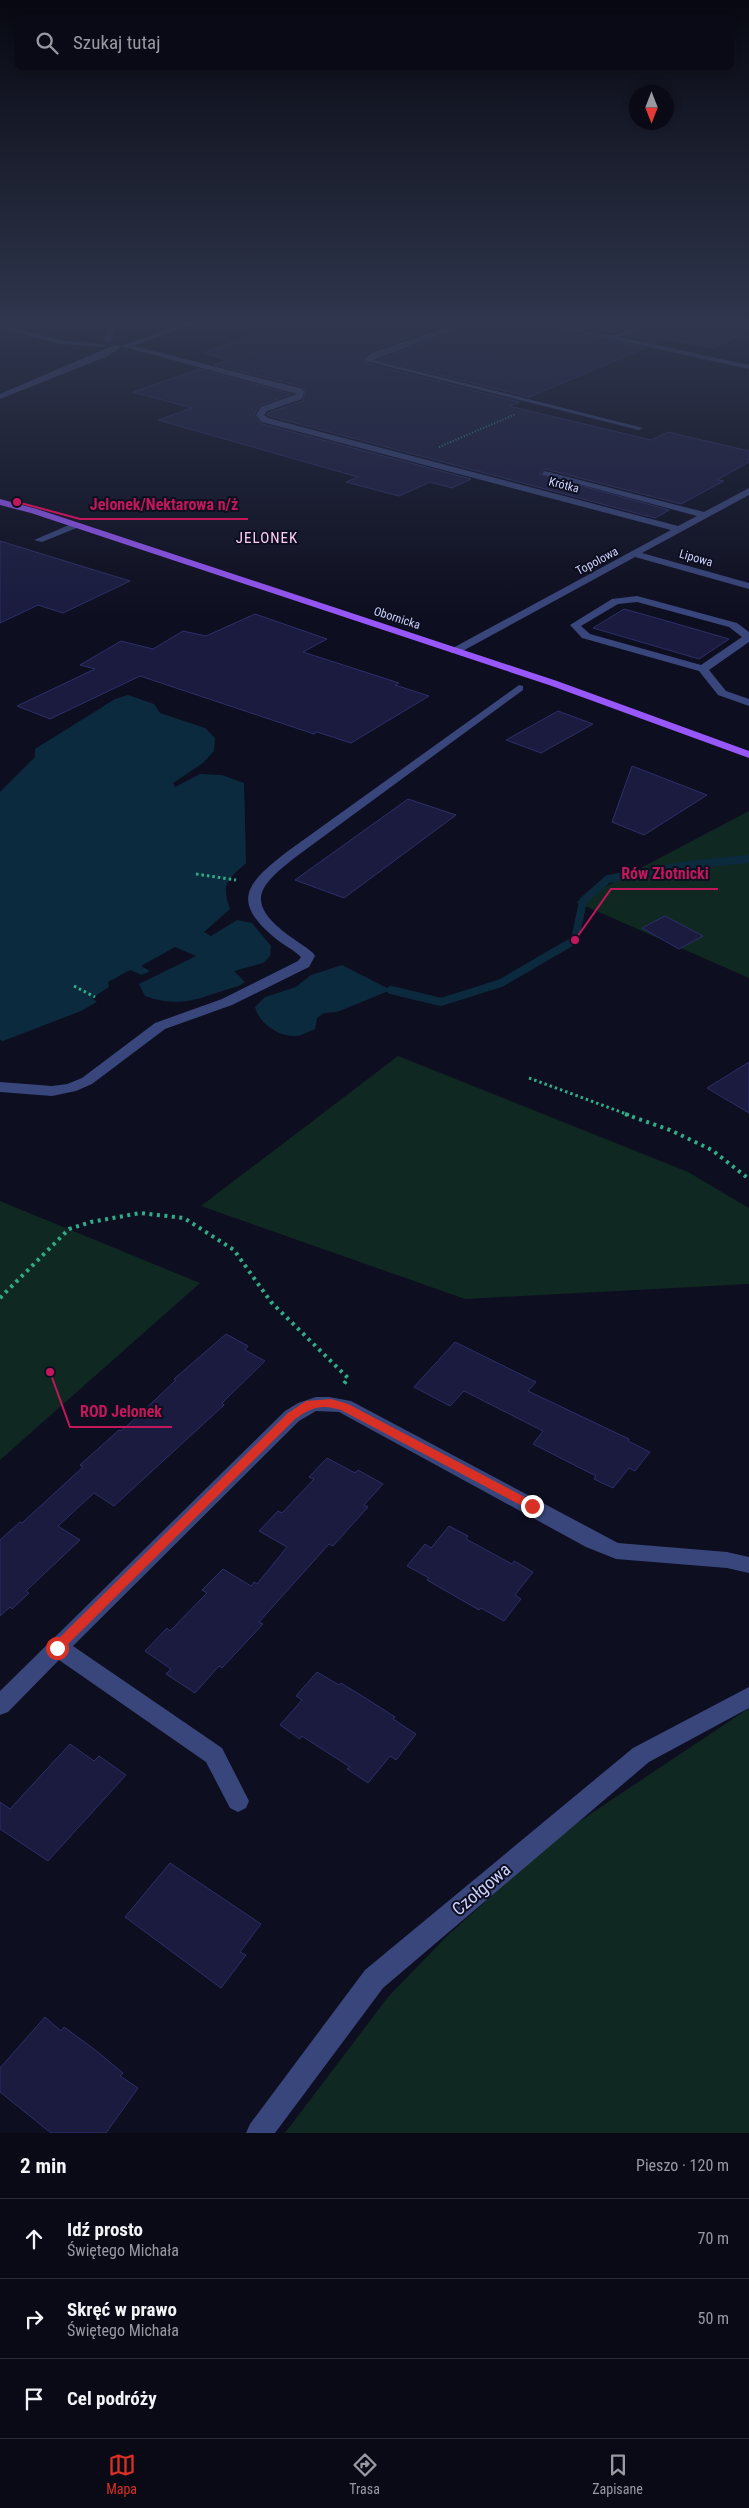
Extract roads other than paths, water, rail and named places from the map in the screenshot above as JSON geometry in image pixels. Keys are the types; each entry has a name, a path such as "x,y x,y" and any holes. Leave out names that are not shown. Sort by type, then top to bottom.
{"main road":[{"name":"Obornicka","path":"0,495 34,511"},
{"name":"Obornicka","path":"0,502 34,511 455,651 659,720 749,755"}],"street":[{"name":"Krótka","path":"265,420 680,529"},
{"path":"604,420 639,428"},
{"path":"546,474 705,515"},
{"name":"Topolowa","path":"455,651 749,491"},
{"path":"39,540 76,525"},
{"name":"Lipowa","path":"636,554 749,586"},
{"path":"703,669 749,637 733,625 637,599 616,601 575,625 586,636 703,669 722,693 749,703"},
{"path":"0,1087 52,1091 71,1088 87,1080 160,1026 227,1002 304,964 308,956 301,948 284,938 254,908 252,899 256,887 275,868 309,841 519,688"},
{"path":"0,1705 292,1416 310,1404 331,1403 344,1406 616,1551 728,1560 749,1565"},
{"path":"57,1648 214,1755 238,1801"},
{"name":"Czołgowa","path":"259,2133 374,1979 641,1754 749,1697"}],"water":[{"path":"128,695 154,704 160,713 205,728 215,738 214,751 203,763 173,783 175,787 200,774 222,775 244,783 246,863 230,878 226,887 230,909 204,932 211,936 237,920 252,923 271,946 270,956 263,963 234,971 245,982 239,986 182,1002 171,1002 145,996 139,984 196,956 175,947 141,966 150,971 142,975 130,970 108,982 109,987 92,998 97,1002 81,1011 3,1041 0,1040 0,792 35,757 35,749 115,699"},
{"path":"342,965 391,990 337,1012 324,1013 317,1018 315,1029 298,1036 289,1036 270,1028 257,1013 255,1007 265,997 296,987 311,975"}],"waterway":[{"path":"391,990 441,1002 501,983 575,940 583,901 608,879 688,865 749,859"}],"place":[{"name":"Jelonek/Nektarowa n/ż","path":"17,502"},
{"name":"Rów Złotnicki","path":"575,940"},
{"name":"ROD Jelonek","path":"50,1372"}],"district":[{"name":"JELONEK","path":"267,538"}]}
